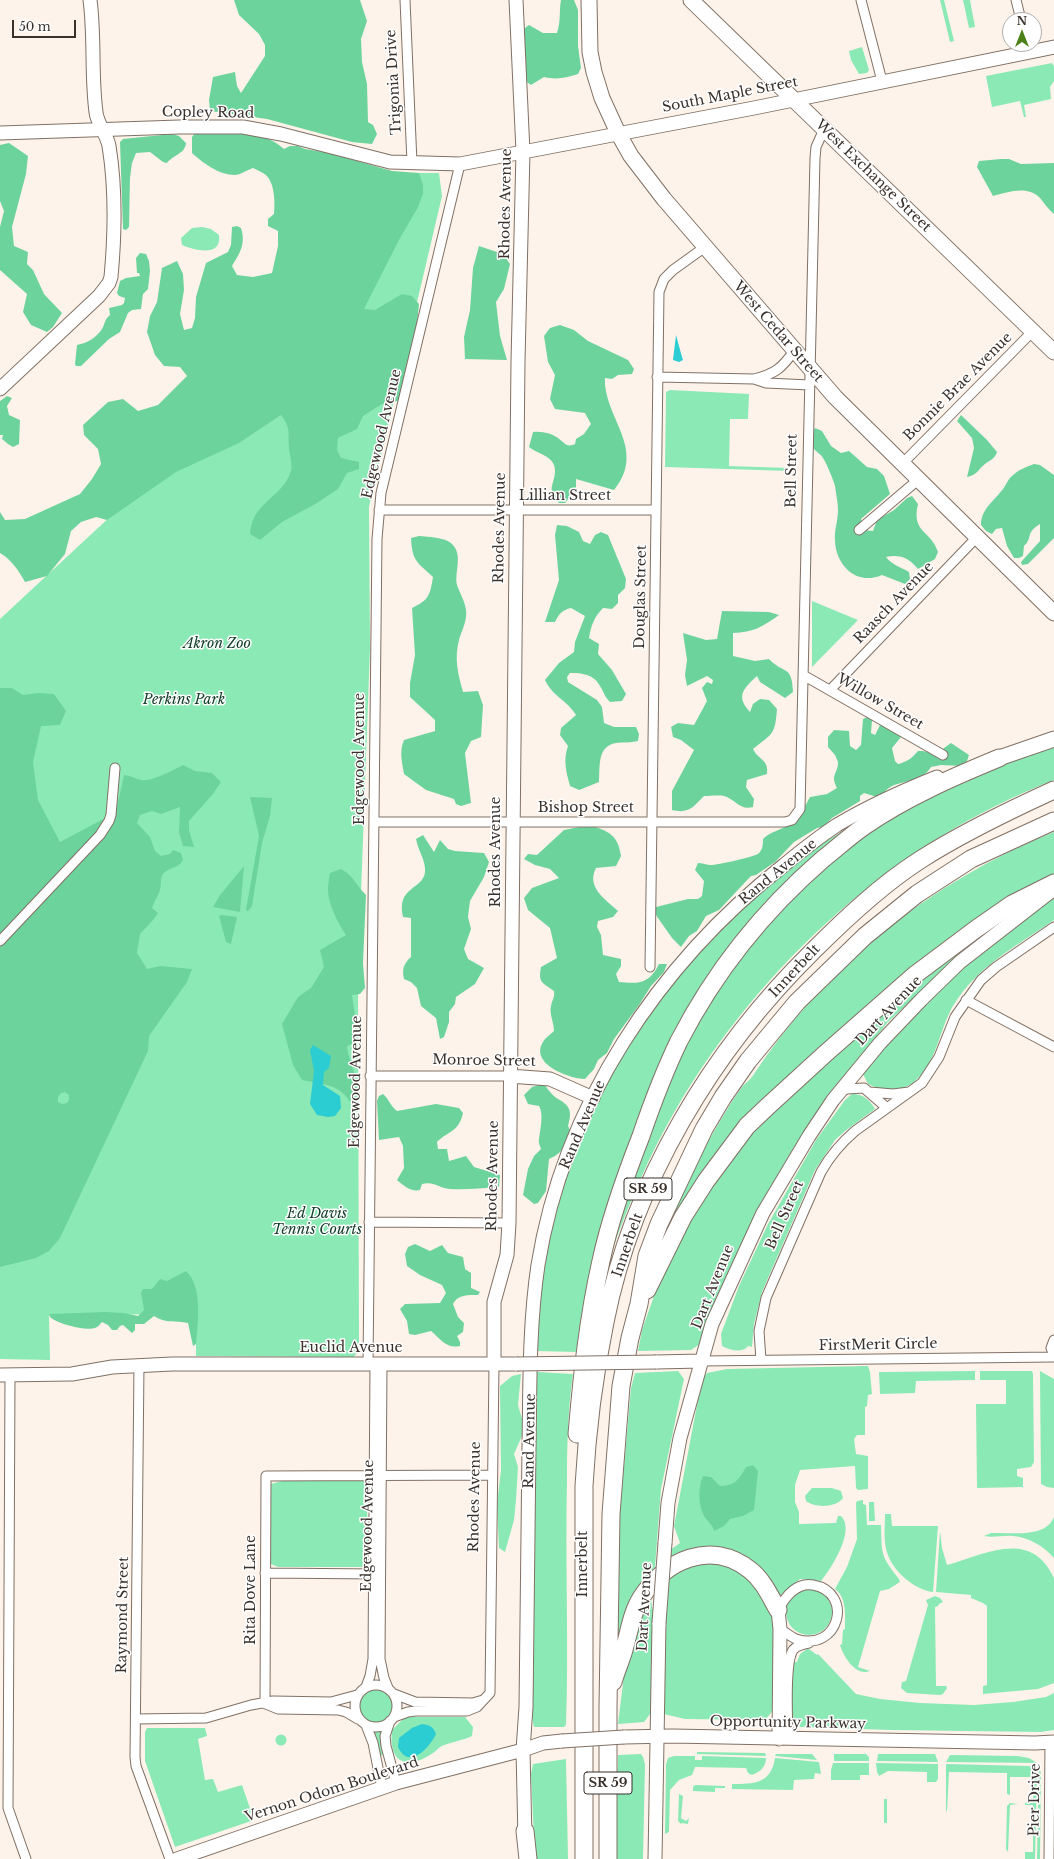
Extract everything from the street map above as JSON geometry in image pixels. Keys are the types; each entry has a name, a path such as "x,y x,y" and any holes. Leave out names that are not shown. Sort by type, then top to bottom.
{"highway":[{"path":"583,1640 576,1542 575,1458 589,1321 601,1261 622,1189 659,1085 678,1043 701,1002 735,951 770,910 813,868 865,825 938,784 999,758"},
{"name":"Innerbelt","path":"584,1859 584,1486 587,1441 605,1320 625,1249 662,1158 682,1120 719,1062 757,1012 790,974 849,917 919,861 1004,812 1054,790"},
{"name":"Innerbelt","path":"608,1859 608,1707 611,1514 621,1386 630,1338 639,1304 647,1256 659,1224 704,1129 735,1078 797,1002 865,936 917,894 971,859 1054,821"},
{"path":"639,1304 683,1216 706,1181 747,1126 826,1053 916,974 1012,904 1054,883"},
{"path":"608,1707 614,1679 634,1612 648,1587 672,1565 691,1557 704,1555 731,1559 744,1566 758,1577 778,1610"},
{"path":"525,1831 527,1859"}],"main road":[{"path":"0,389 99,296 109,283 113,250 113,184 109,144 96,114 90,0"},
{"name":"Rhodes Avenue","path":"494,1365 494,1302 507,1255 509,1223 509,1076 518,361 523,152 516,0"},
{"name":"West Cedar Street","path":"589,0 589,38 594,72 602,98 618,133 632,156 664,199 835,397 1054,613"},
{"name":"West Exchange Street","path":"691,0 796,100 1054,352"},
{"name":"South Maple Street","path":"1042,47 1054,47"},
{"name":"South Maple Street","path":"412,163 460,164 796,100 1010,52"},
{"name":"Copley Road","path":"0,133 247,128 274,132 390,162 412,163"},
{"name":"Rand Avenue","path":"523,1750 526,1707 530,1400 534,1295 544,1236 561,1176 578,1130 593,1098 622,1044 661,987 696,945 758,885 824,835 873,805 936,778 1054,739"},
{"name":"Dart Avenue","path":"655,1859 659,1623 668,1503 680,1438 712,1324 763,1213 809,1136 839,1092 880,1042 960,962 1054,889"},
{"name":"Monroe Street","path":"509,1076 550,1079 593,1098"},
{"name":"Euclid Avenue","path":"5,1375 72,1374 112,1367 140,1365 375,1363 494,1365 702,1361"},
{"path":"778,1610 780,1628 783,1739"},
{"name":"Opportunity Parkway","path":"523,1750 543,1743 624,1737 1052,1742"},
{"path":"523,1750 525,1831"},
{"name":"Vernon Odom Boulevard","path":"177,1859 396,1783 523,1750"}],"street":[{"name":"Trigonia Drive","path":"405,0 412,163"},
{"path":"860,0 882,81"},
{"path":"1016,0 1019,12"},
{"name":"Bell Street","path":"796,816 800,809 815,158 816,147 824,129"},
{"name":"Edgewood Avenue","path":"366,1687 372,1668 377,1574 378,1476 369,1222 378,510 460,164"},
{"name":"Douglas Street","path":"650,967 659,292 664,279 673,270 705,247"},
{"name":"Bonnie Brae Avenue","path":"903,463 1033,331"},
{"path":"657,377 754,378 767,376 785,365 794,351"},
{"path":"754,378 766,383 810,385"},
{"path":"859,530 919,479"},
{"name":"Lillian Street","path":"378,510 656,510"},
{"name":"Raasch Avenue","path":"831,689 977,537"},
{"name":"Willow Street","path":"803,675 831,689 943,754"},
{"path":"0,941 100,834 109,821 113,802 115,768"},
{"name":"Bishop Street","path":"374,822 785,822 796,816"},
{"name":"Bell Street","path":"760,1360 759,1331 766,1298 821,1172 833,1152 845,1139 911,1092 922,1082 934,1067 952,1023 966,1000 981,980 996,967 1054,926"},
{"path":"966,1000 1054,1047"},
{"path":"861,1066 861,1076 867,1090 887,1108"},
{"name":"Monroe Street","path":"370,1076 509,1076"},
{"path":"839,1092 847,1089 893,1094 911,1092"},
{"path":"369,1222 509,1223"},
{"name":"FirstMerit Circle","path":"702,1361 1054,1357 1051,1348 1054,1340"},
{"name":"Raymond Street","path":"140,1365 136,1766 170,1859"},
{"name":"Rhodes Avenue","path":"484,1700 490,1693 494,1365"},
{"path":"5,1375 8,1808 26,1859"},
{"path":"378,1476 492,1475"},
{"name":"Rita Dove Lane","path":"265,1704 266,1476 378,1476"},
{"path":"265,1573 377,1574"},
{"name":"Edgewood Avenue","path":"377,1574 380,1659 384,1678 391,1691"},
{"path":"778,1610 784,1599 798,1587 811,1584 827,1590 835,1601 837,1608 836,1621 831,1631 826,1636 813,1642 801,1644 794,1649 789,1658 783,1739"},
{"path":"780,1628 795,1638 813,1642"},
{"path":"136,1719 206,1718 251,1705 265,1704 273,1701 331,1702 357,1695 366,1687 377,1684 415,1702 473,1703 484,1700"},
{"path":"391,1691 397,1706 385,1736 386,1746 396,1783"},
{"path":"357,1695 354,1707 373,1743 382,1788"},
{"path":"265,1704 278,1708 338,1710 346,1712 362,1722 376,1727 386,1725 392,1719 416,1710 467,1710 477,1707 484,1700"},
{"name":"Pier Drive","path":"1049,1859 1052,1742"}],"green space":[{"path":"234,0 360,0 367,21 361,39 362,62 367,84 368,122 373,125 377,134 372,144 352,142 267,119 210,111 209,100 213,77 235,72 237,86 241,93 265,56 265,45 259,34 239,15"},
{"path":"561,0 574,0 578,10 578,46 581,68 578,74 561,78 544,77 531,85 524,80 521,31 529,25 543,33 557,33"},
{"path":"940,0 944,0 954,41 950,42"},
{"path":"963,0 970,0 975,27 969,28"},
{"path":"862,47 869,70 867,73 859,74 851,60 849,51"},
{"path":"1052,63 1054,66 1054,81 1050,87 1051,99 1024,105 1026,117 1024,117 1020,101 992,107 986,76"},
{"path":"195,133 242,133 264,137 275,142 284,149 290,146 298,146 305,149 329,153 392,171 419,173 423,185 423,194 418,207 399,240 364,309 375,310 402,294 412,296 419,304 416,333 401,394 398,401 382,404 363,416 357,429 338,438 337,450 341,458 359,462 359,469 347,473 338,489 317,503 282,522 260,540 250,534 252,523 256,514 282,488 291,471 288,430 281,415 239,443 176,472 107,520 96,517 81,522 71,531 65,554 47,576 25,582 8,559 0,553 0,512 5,520 25,519 80,494 92,479 101,464 98,449 84,435 83,425 108,402 123,399 138,411 158,405 187,376 180,367 164,366 155,355 147,332 150,316 157,302 162,268 177,261 183,274 184,290 180,314 184,330 192,328 195,318 196,297 206,263 228,252 231,245 232,227 237,226 241,228 243,239 241,248 232,266 237,275 253,277 272,273 278,246 278,231 268,226 268,219 274,214 274,195 270,180 266,175 253,168 235,175 223,173 212,168 192,153 192,137"},
{"path":"172,134 179,136 186,143 183,150 167,163 163,162 150,152 136,153 132,163 130,178 129,227 126,230 123,229 120,142 123,139"},
{"path":"9,143 28,156 26,174 12,227 14,246 28,252 27,264 33,270 44,294 62,313 53,327 47,332 31,325 23,312 27,294 0,270 0,227 4,211 0,201 0,145"},
{"path":"1009,159 1021,164 1054,163 1054,214 1040,198 1030,192 1018,191 993,196 977,167 979,161"},
{"name":"Akron Zoo","path":"393,173 439,173 442,196 369,507 370,648 358,976 359,1352 353,1357 196,1356 196,1314 49,1315 50,1360 0,1359 0,619 340,303"},
{"path":"202,227 211,229 219,235 219,242 216,247 212,250 200,250 182,245 181,238 192,228"},
{"path":"479,246 503,254 510,264 504,289 496,302 500,336 507,360 465,359 464,337 470,310 473,268"},
{"path":"140,253 146,254 149,261 150,271 148,289 143,294 141,309 132,310 128,313 120,332 109,339 81,366 76,366 77,345 91,340 100,332 110,315 109,308 122,305 124,303 125,298 119,296 117,293 120,281 126,278 140,276 139,273 137,273 136,258"},
{"path":"560,325 574,330 588,341 628,360 634,369 632,374 618,375 612,379 605,378 606,392 610,406 622,433 626,447 627,461 623,475 614,490 576,479 576,489 565,503 559,503 554,498 552,493 555,476 554,465 546,456 529,447 533,432 552,435 568,445 575,444 576,439 584,434 591,424 585,413 555,409 550,399 555,375 548,362 544,336 550,328"},
{"path":"670,390 749,394 748,419 730,419 729,466 789,468 790,471 665,467 666,392"},
{"path":"7,396 12,398 7,406 9,415 20,420 19,444 13,447 2,439 3,435 0,435 0,401"},
{"path":"961,415 987,440 997,452 994,458 976,473 967,477 974,448 972,438 957,421"},
{"path":"815,428 822,431 831,446 841,453 849,451 867,467 877,469 884,476 890,494 861,519 864,530 873,531 877,520 894,510 907,498 912,496 918,504 917,521 919,526 931,539 938,552 935,559 918,569 904,558 896,556 886,557 894,564 909,572 910,579 905,584 882,575 873,578 856,576 844,566 839,558 835,541 838,510 835,486 825,461 813,447 812,438"},
{"path":"1034,464 1040,465 1054,475 1054,538 1028,564 1022,565 1021,562 1040,541 1040,524 1032,530 1027,543 1024,546 1023,556 1019,558 1014,558 1007,546 1002,528 996,529 992,534 986,531 981,525 983,514 1003,489 1008,480 1019,470"},
{"path":"557,525 567,526 579,532 583,541 590,544 595,535 601,532 608,535 626,579 625,588 618,595 618,603 612,609 603,608 600,611 593,622 589,638 599,644 598,654 612,670 626,694 622,701 610,702 597,682 587,675 570,673 567,677 568,682 597,700 602,707 604,723 614,727 636,727 639,734 638,741 616,743 605,748 601,758 599,782 579,790 570,786 565,761 568,746 560,735 561,728 576,715 552,691 545,680 559,663 574,652 575,642 585,616 571,608 561,613 555,622 545,622 559,580 555,535"},
{"path":"419,536 448,541 455,547 457,552 458,558 456,580 465,604 466,613 457,654 458,673 463,692 478,691 483,705 481,737 471,741 465,753 471,803 461,806 456,804 454,799 426,790 404,774 402,765 401,752 404,740 435,731 435,720 410,697 410,683 415,655 412,608 428,596 433,577 419,564 414,556 411,538"},
{"path":"812,601 858,620 812,667"},
{"path":"722,611 769,612 779,615 758,628 733,633 733,656 755,661 769,659 774,664 789,673 793,692 785,698 760,682 757,676 748,684 743,692 743,701 750,712 753,704 760,699 769,700 777,709 772,733 753,749 765,763 767,774 747,780 746,787 754,799 753,807 748,808 741,806 724,796 704,796 690,809 683,811 672,810 672,791 694,750 681,740 673,737 671,727 678,723 694,725 707,701 702,688 707,682 712,684 713,680 707,676 687,686 685,675 687,660 683,633 706,640 717,639"},
{"path":"0,688 12,688 23,695 38,693 54,694 66,711 60,725 41,726 33,762 38,800 60,842 111,815 115,816 124,775 140,780 146,780 162,775 183,765 195,771 212,773 221,782 213,794 189,821 189,830 194,847 183,846 179,832 180,807 161,814 152,811 140,815 137,823 150,837 155,851 161,856 170,854 173,850 181,853 183,860 179,865 167,870 161,878 160,890 152,908 158,913 140,934 137,953 147,969 160,966 192,969 187,982 149,1036 148,1051 60,1238 49,1251 36,1258 0,1267","holes":["65,1092 69,1095 69,1100 67,1103 62,1104 58,1102 58,1097 61,1093"]},
{"path":"867,717 872,720 871,733 875,735 880,725 901,734 901,737 892,748 895,761 898,764 914,756 918,751 936,754 951,743 969,755 967,761 961,766 941,765 931,767 924,775 892,786 877,797 864,793 860,796 860,801 832,818 823,827 817,828 794,842 775,862 756,875 751,876 719,910 706,916 697,931 689,936 681,947 672,938 658,918 655,913 656,907 688,899 698,899 702,896 704,881 695,870 698,863 714,865 756,855 761,850 763,839 795,820 801,814 810,797 827,794 837,788 834,777 838,762 835,755 828,747 828,737 834,730 849,731 850,746 856,750 861,745 863,719"},
{"path":"1054,744 1054,780 996,806 940,837 887,873 838,913 791,957 749,1005 710,1055 666,1126 640,1180 611,1253 619,1207 662,1088 730,962 814,871 922,796"},
{"path":"250,797 272,798 270,816 262,843 252,906 248,911 246,910 259,836"},
{"path":"589,825 602,829 611,835 618,843 621,856 616,866 596,868 594,875 593,881 598,892 618,911 613,917 598,921 597,927 601,935 603,955 621,959 621,966 616,974 619,982 632,983 643,981 651,976 659,964 667,964 664,972 651,986 614,1039 607,1053 598,1060 594,1069 585,1079 570,1076 553,1069 546,1063 540,1050 543,1042 554,1031 551,1015 551,1004 554,997 554,991 542,982 540,976 541,967 557,958 550,928 528,910 524,898 532,888 559,878 550,869 535,865 524,859 528,854 537,855 564,830"},
{"path":"848,828 778,896 679,1034 586,1305 583,1305 576,1352 536,1351 541,1279 550,1229 571,1162 610,1075 645,1016 717,929 813,849"},
{"path":"1054,832 1054,875 823,1049 677,1220 669,1217 712,1135 741,1088 752,1077 781,1036 813,998 847,963 884,931 923,902 1008,852"},
{"path":"423,835 434,852 440,840 448,849 455,851 484,853 489,862 484,877 470,901 468,917 471,929 464,949 468,959 484,968 475,984 456,997 455,1004 449,1012 449,1022 444,1037 440,1039 436,1018 421,1006 417,988 411,982 404,979 403,973 405,965 411,957 411,918 403,917 403,899 406,894 420,882 425,872 424,863 416,839"},
{"path":"244,866 240,912 213,907 220,895"},
{"path":"341,869 352,877 366,895 363,963 365,988 360,994 352,995 355,1015 354,1043 347,1046 358,1085 350,1102 346,1096 335,1088 302,1080 293,1065 282,1024 298,997 311,988 324,967 320,950 346,935 337,919 328,895 330,873"},
{"path":"1054,896 1054,920 1012,948 986,968 962,992 948,1015 933,1056 922,1074 909,1086 903,1088 891,1090 868,1084 863,1074 866,1067 905,1022 964,965"},
{"path":"1013,912 967,948 887,1023 826,1100 797,1142 759,1206 728,1274 700,1344 691,1350 638,1351 642,1330 666,1262 735,1148 925,972"},
{"path":"219,916 237,917 231,944 226,942"},
{"path":"545,1085 552,1095 566,1104 570,1113 568,1126 571,1132 561,1151 549,1159 546,1191 538,1203 534,1204 523,1195 528,1169 534,1156 541,1149 539,1140 541,1113 539,1106 528,1104 524,1095 532,1087"},
{"path":"383,1094 397,1111 436,1104 459,1108 463,1113 459,1124 437,1142 438,1149 447,1149 449,1161 466,1156 474,1167 500,1175 499,1187 450,1189 426,1183 422,1184 420,1190 417,1190 408,1188 397,1180 404,1168 403,1146 399,1137 379,1140 377,1101 379,1096"},
{"path":"852,1094 860,1095 866,1098 875,1109 835,1140 815,1170 762,1292 754,1324 752,1347 748,1346 739,1351 722,1346 721,1334 739,1286 768,1224 816,1140 845,1100"},
{"path":"415,1244 430,1251 442,1245 448,1253 463,1257 465,1269 471,1273 471,1288 480,1292 478,1295 467,1295 458,1298 453,1304 458,1317 464,1323 463,1332 457,1336 460,1346 455,1347 447,1345 431,1331 415,1335 409,1334 407,1321 400,1309 405,1304 440,1303 446,1293 442,1285 420,1275 407,1266 405,1254 408,1247"},
{"path":"186,1271 195,1286 198,1305 196,1344 193,1346 188,1323 167,1321 154,1316 144,1324 135,1324 135,1330 132,1333 123,1325 117,1330 112,1330 108,1325 102,1322 96,1328 85,1329 54,1320 49,1314 106,1312 124,1313 138,1316 144,1310 141,1293 143,1289 152,1289 160,1279 167,1281"},
{"path":"868,1366 872,1394 868,1395 867,1406 865,1407 865,1435 857,1435 854,1439 856,1454 868,1456 868,1489 858,1490 856,1488 855,1466 800,1470 795,1485 795,1502 799,1512 799,1524 836,1523 838,1516 841,1516 845,1522 846,1530 844,1540 836,1559 821,1581 800,1579 777,1598 706,1549 689,1550 667,1557 670,1550 680,1543 674,1526 702,1379 707,1373 727,1369"},
{"path":"678,1371 684,1379 661,1489 655,1567 648,1576 623,1636 616,1635 620,1512 631,1388 635,1373"},
{"path":"975,1371 975,1380 916,1381 915,1393 880,1394 879,1372"},
{"path":"980,1371 1032,1371 1034,1462 1031,1467 1017,1469 1017,1476 1023,1478 1023,1487 977,1488 976,1404 1006,1404 1006,1380 980,1380"},
{"path":"1040,1371 1054,1379 1054,1488 1041,1484"},
{"path":"537,1372 573,1374 567,1454 567,1694 566,1725 564,1727 534,1727 532,1717"},
{"path":"521,1374 518,1405 525,1429 514,1454 518,1467 516,1500 514,1520 505,1552 499,1548 497,1504 501,1470 500,1386 512,1376"},
{"path":"753,1465 758,1471 754,1510 743,1516 730,1519 724,1526 714,1531 704,1516 701,1507 700,1491 703,1476 711,1477 720,1486 725,1486 736,1481 746,1467"},
{"path":"364,1480 370,1483 370,1498 367,1504 368,1547 370,1549 371,1557 367,1566 278,1567 271,1564 271,1484 282,1481"},
{"path":"812,1488 832,1488 841,1491 843,1498 836,1504 825,1506 815,1505 806,1501 805,1496"},
{"path":"863,1500 863,1504 866,1505 867,1525 881,1525 883,1554 888,1565 900,1582 889,1589 880,1591 858,1667 870,1671 865,1672 859,1671 850,1664 840,1645 842,1644 843,1630 845,1629 845,1613 842,1597 835,1589 847,1567 857,1539 856,1503 857,1501"},
{"path":"869,1502 874,1502 875,1521 869,1521"},
{"path":"885,1514 891,1514 892,1526 938,1526 933,1592 926,1591 912,1584 895,1568 885,1546"},
{"path":"1054,1517 1054,1558 1041,1546 1024,1538 1009,1536 984,1536 991,1533 1027,1533 1043,1529 1050,1524"},
{"path":"940,1531 942,1548 947,1565 991,1551 1006,1549 1020,1549 1033,1553 1044,1563 1054,1578 1054,1683 1038,1689 983,1694 983,1686 987,1685 987,1606 971,1598 971,1595 936,1592"},
{"path":"723,1561 755,1578 774,1618 773,1709 765,1720 685,1719 664,1714 667,1596 670,1571 675,1567"},
{"path":"809,1589 822,1593 828,1599 832,1612 828,1625 822,1631 809,1635 796,1631 790,1625 786,1612 790,1599 796,1593"},
{"path":"935,1596 940,1598 943,1602 935,1607 936,1686 946,1686 947,1688 943,1694 940,1695 907,1693 901,1688 902,1682 906,1681 928,1605 926,1600"},
{"path":"645,1598 651,1600 653,1612 653,1695 650,1714 644,1722 618,1724 626,1659"},
{"path":"807,1649 817,1655 818,1654 856,1694 880,1699 920,1703 974,1705 1013,1702 1046,1697 1054,1693 1054,1730 1041,1732 800,1727 796,1722 791,1707 790,1687 792,1662 797,1662 800,1654"},
{"path":"376,1687 386,1690 391,1695 394,1705 391,1715 386,1720 376,1723 366,1720 361,1715 358,1705 361,1695 366,1690"},
{"path":"407,1717 465,1717 473,1727 472,1736 444,1745 424,1759 415,1762 401,1761 396,1757 393,1750 392,1730"},
{"path":"147,1728 205,1728 207,1736 198,1739 205,1780 213,1779 218,1792 242,1785 254,1820 175,1847 145,1761 145,1732"},
{"path":"374,1730 382,1731 383,1755 378,1756"},
{"path":"281,1734 285,1736 287,1740 285,1744 281,1746 277,1744 275,1740 277,1736"},
{"path":"697,1752 765,1753 766,1756 697,1754"},
{"path":"641,1754 645,1764 643,1859 617,1859 616,1821 618,1755"},
{"path":"776,1754 812,1754 817,1760 775,1756"},
{"path":"834,1754 866,1754 869,1757 869,1761 834,1761"},
{"path":"878,1754 935,1754 938,1762 877,1761"},
{"path":"950,1755 1018,1756 1029,1758 1037,1763 946,1762"},
{"path":"674,1756 695,1756 695,1760 702,1760 702,1756 766,1758 762,1769 752,1775 748,1773 746,1768 695,1767 692,1775 679,1780 670,1790 669,1832 665,1834 666,1764 668,1758"},
{"path":"775,1758 819,1762 821,1774 815,1773 814,1779 794,1780 793,1790 732,1789 732,1784 754,1783 765,1778 773,1767"},
{"path":"566,1759 568,1859 535,1859 531,1774 533,1764"},
{"path":"833,1763 869,1763 869,1775 860,1775 860,1780 831,1780"},
{"path":"876,1763 938,1764 938,1779 936,1782 927,1782 927,1772 888,1771 879,1776"},
{"path":"946,1764 1029,1766 1035,1768 1037,1772 1035,1859 1025,1859 1025,1852 1033,1852 1033,1805 1025,1805 1025,1803 1033,1803 1034,1777 1010,1777 1010,1795 1007,1794 1007,1773 949,1772 947,1812"},
{"path":"1039,1766 1041,1774 1040,1859 1037,1859"},
{"path":"695,1785 725,1786 725,1788 715,1788 715,1792 693,1791 693,1787"},
{"path":"679,1794 683,1796 681,1818 686,1821 689,1818 688,1824 681,1824 678,1821"},
{"path":"884,1799 887,1799 887,1823 884,1823"},
{"path":"1010,1803 1018,1804 1010,1805 1008,1852 1006,1849 1007,1806"}],"water":[{"path":"676,335 683,360 679,362 673,360"},
{"path":"313,1045 331,1056 329,1068 324,1072 323,1085 340,1096 341,1108 335,1116 328,1117 317,1115 310,1104 314,1071 310,1050"},
{"path":"422,1724 430,1726 434,1729 436,1734 424,1750 413,1757 408,1757 403,1754 398,1747 399,1738 412,1728"}],"park label":[{"name":"Perkins Park","path":"184,700"},
{"name":"Ed Davis Tennis Courts","path":"317,1222"}]}
